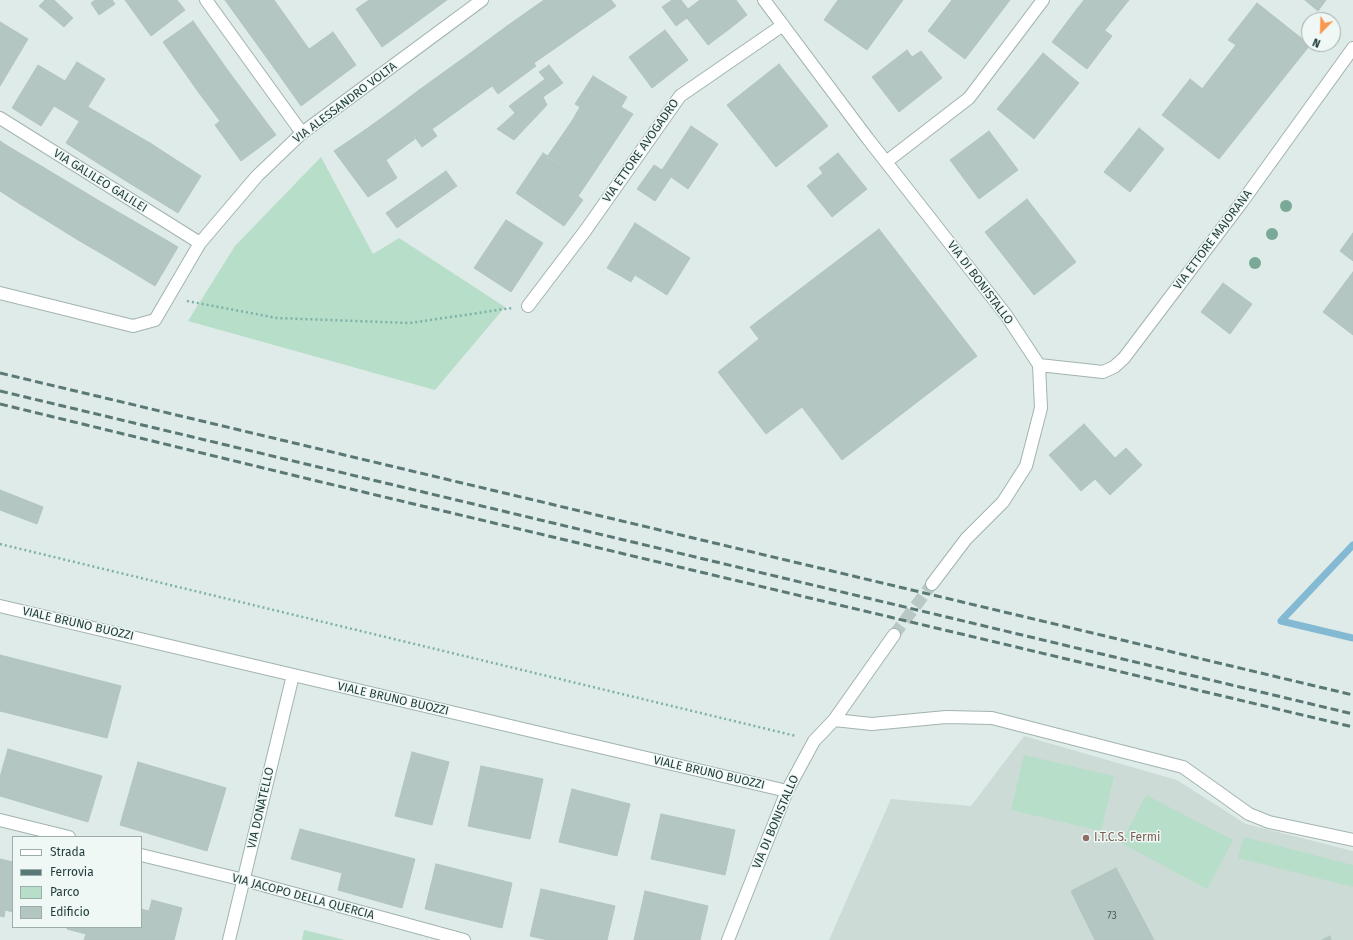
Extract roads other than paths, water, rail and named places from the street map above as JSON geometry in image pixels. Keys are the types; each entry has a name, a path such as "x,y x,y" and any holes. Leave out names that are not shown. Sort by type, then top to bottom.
{"street":[{"path":"206,0 302,133"},
{"name":"VIA ALESSANDRO VOLTA","path":"0,293 132,326 155,320 200,243 257,176 302,133 482,0"},
{"name":"VIA DI BONISTALLO","path":"764,0 886,162 1006,315 1039,365"},
{"path":"886,162 969,98 1043,0"},
{"name":"VIA ETTORE AVOGADRO","path":"528,306 585,231 680,96 783,26"},
{"name":"VIA ETTORE MAJORANA","path":"1039,365 1103,372 1114,367 1124,358 1242,202 1353,48"},
{"name":"VIA GALILEO GALILEI","path":"0,118 200,243"},
{"path":"932,584 966,539 1003,502 1026,466 1041,408 1039,365"},
{"name":"VIALE BRUNO BUOZZI","path":"0,606 787,791"},
{"name":"VIA DI BONISTALLO","path":"728,940 787,791 814,741 834,720 894,635"},
{"name":"VIA DONATELLO","path":"229,940 293,675"},
{"path":"834,720 872,724 946,717 992,718 1183,767 1249,814 1269,822 1353,840"},
{"path":"0,820 65,836"},
{"name":"VIA JACOPO DELLA QUERCIA","path":"142,855 244,880 464,940"}],"waterway":[{"path":"1281,621 1353,545"},
{"path":"1281,621 1353,638"}],"tunnel":[{"path":"894,635 932,584"}],"railway":[{"path":"0,373 1353,695"},
{"path":"0,391 1353,714"},
{"path":"0,404 317,481 1353,727"}],"place":[{"name":"I.T.C.S. Fermi","path":"1086,838"}]}
